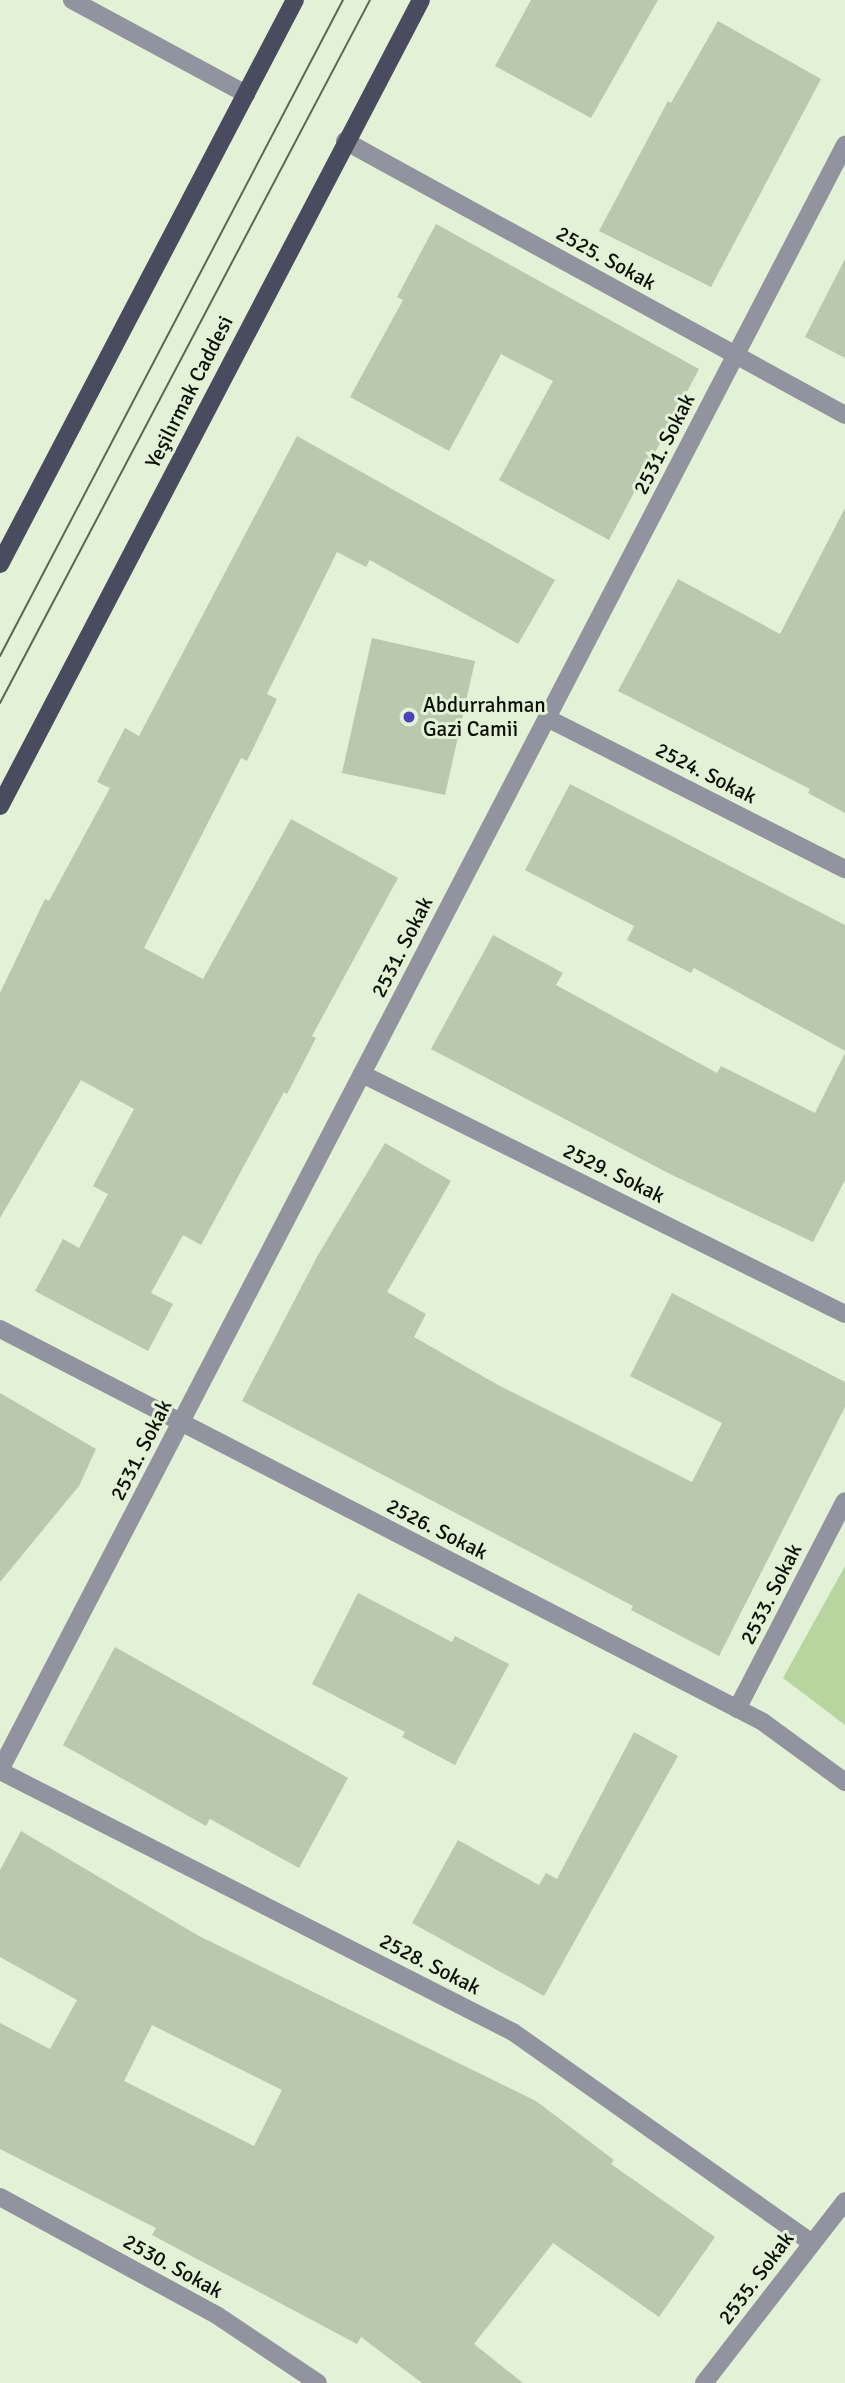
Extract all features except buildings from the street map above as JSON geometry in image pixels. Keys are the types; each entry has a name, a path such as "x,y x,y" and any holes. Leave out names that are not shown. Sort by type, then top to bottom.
{"main road":[{"path":"0,564 295,0"},
{"name":"Yeşilırmak Caddesi","path":"0,806 421,0"}],"street":[{"path":"72,0 246,93"},
{"name":"2525. Sokak","path":"345,141 845,415"},
{"name":"2531. Sokak","path":"0,1770 845,145"},
{"name":"2524. Sokak","path":"547,718 845,869"},
{"name":"2529. Sokak","path":"362,1074 845,1314"},
{"name":"2526. Sokak","path":"0,1329 763,1722 845,1783"},
{"name":"2533. Sokak","path":"737,1709 845,1501"},
{"name":"2528. Sokak","path":"0,1770 513,2032 811,2242"},
{"name":"2530. Sokak","path":"0,2197 218,2316 318,2383"},
{"name":"2535. Sokak","path":"704,2383 845,2201"}],"green space":[{"path":"845,1566 845,1725 783,1678"}],"tram line":[{"path":"0,656 343,0"},
{"path":"0,703 370,0"}],"place":[{"name":"Abdurrahman Gazi Camii","path":"409,717"}]}
